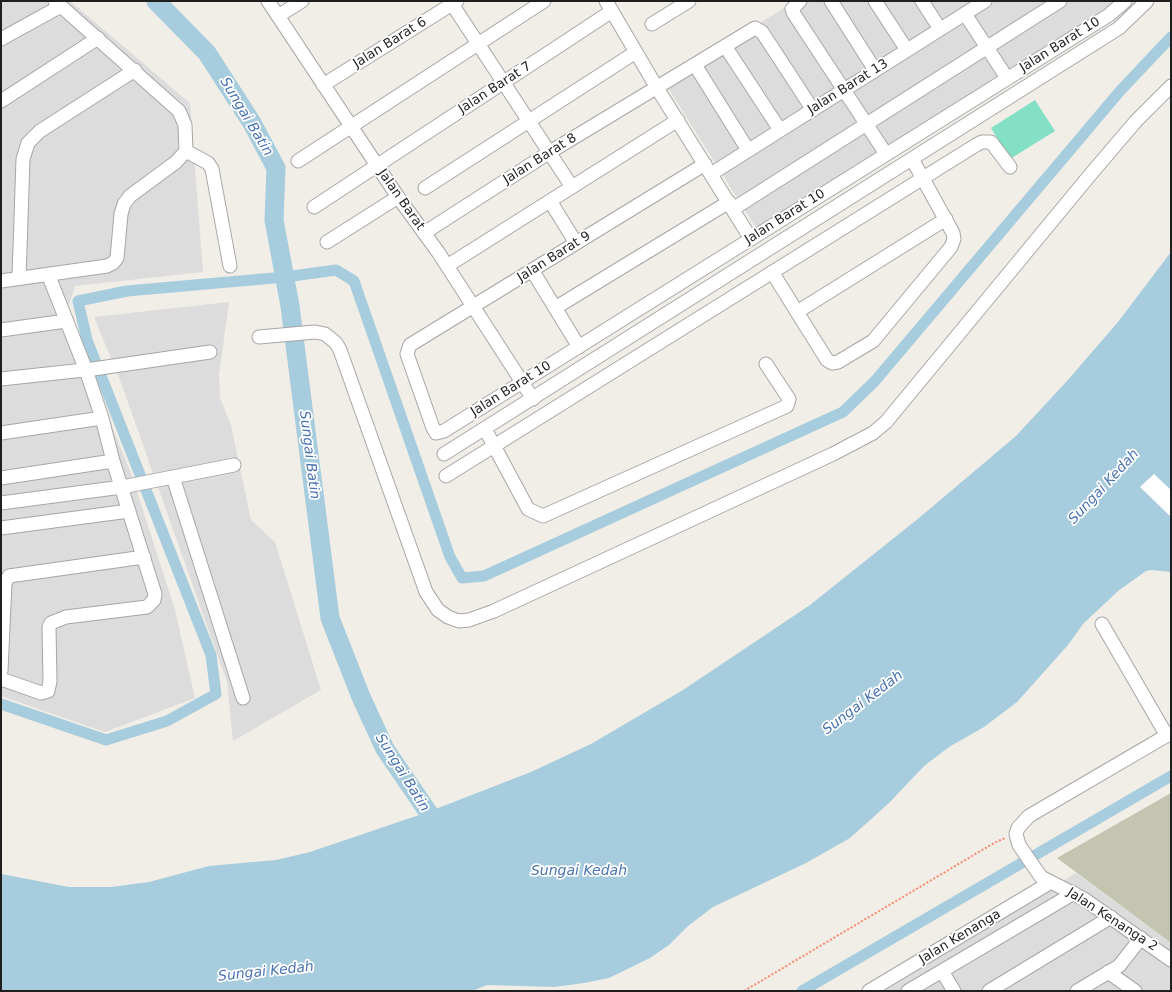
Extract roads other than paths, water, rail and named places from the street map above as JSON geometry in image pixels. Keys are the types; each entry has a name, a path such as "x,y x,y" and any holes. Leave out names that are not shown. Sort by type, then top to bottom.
{"street":[{"name":"Jalan Barat","path":"268,1 377,166 447,266 533,399"},
{"path":"278,16 302,1"},
{"path":"298,161 544,1"},
{"path":"652,24 690,1"},
{"path":"831,1 875,70"},
{"path":"876,1 906,50"},
{"path":"922,1 940,29"},
{"name":"Jalan Barat 13","path":"708,169 748,150 940,29 967,8 985,1"},
{"path":"555,308 867,125 1060,1"},
{"name":"Jalan Barat 10","path":"444,431 1108,15 1125,1"},
{"path":"444,454 1119,28 1147,1"},
{"path":"454,2 478,44 572,187"},
{"name":"Jalan Barat 6","path":"324,85 454,2"},
{"path":"1,40 58,3 135,70 179,111 185,125 186,150 176,162 130,196 124,204 120,214 117,258 113,263 107,266 1,281"},
{"path":"796,5 845,90 886,154"},
{"path":"609,6 657,88 751,239"},
{"name":"Jalan Barat 7","path":"314,207 504,82 609,6"},
{"path":"967,8 987,48 1007,78"},
{"name":"Jalan Barat 8","path":"424,233 550,152 755,28 759,28 812,110"},
{"path":"1,101 98,38"},
{"path":"725,46 780,130"},
{"path":"425,188 636,52"},
{"path":"696,65 748,150"},
{"path":"19,278 23,159 28,143 40,131 135,70"},
{"path":"259,337 301,332 324,334 331,338 340,350 426,592 438,610 448,617 459,621 469,620 494,611 855,444 873,433 886,422 1136,121 1171,86"},
{"path":"447,266 678,120"},
{"path":"446,476 976,145 987,141 995,145 1010,167"},
{"path":"186,150 208,163 212,169 230,266"},
{"path":"772,272 828,360 832,363 838,362 866,346 880,335 951,247 954,239 946,219 912,159"},
{"name":"Jalan Barat 9","path":"444,431 436,433 432,428 407,354 410,345 576,243 708,169"},
{"path":"327,242 398,197"},
{"path":"550,201 576,243"},
{"path":"797,312 946,219"},
{"path":"532,270 579,346"},
{"path":"1,680 41,693 48,691 50,681 49,627 51,623 66,617 147,606 152,604 155,594 129,511 127,486 113,461 89,370 66,321 48,274"},
{"path":"1,330 66,321"},
{"path":"1,380 89,370 210,352"},
{"path":"485,429 495,445 528,509 543,516 787,406 789,399 766,364"},
{"path":"1,433 102,418"},
{"path":"1,478 113,461"},
{"path":"1,503 127,486 234,465"},
{"path":"173,477 243,698"},
{"path":"1,528 129,511"},
{"path":"1,671 5,583 9,576 144,557"},
{"path":"1102,624 1169,734"},
{"name":"Jalan Kenanga 2","path":"1169,734 1029,816 1018,828 1017,840 1036,874 1074,893 1111,917 1171,960"},
{"name":"Jalan Kenanga","path":"869,991 1052,882"},
{"path":"908,991 1074,893"},
{"path":"989,991 1111,917"},
{"path":"1077,991 1123,962 1141,938"},
{"path":"942,971 954,991"},
{"path":"1108,972 1135,991"}],"water":[{"name":"Sungai Kedah","path":"1171,252 1171,572 1152,570 1146,571 1118,591 1083,624 1068,645 1017,702 984,727 949,747 924,766 889,803 850,838 806,863 713,907 688,926 669,945 650,958 609,978 584,983 554,987 487,985 472,991 1,991 1,874 69,887 111,887 149,882 209,866 276,860 310,852 428,812 531,772 591,744 683,690 810,605 919,518 1016,436 1067,381 1118,322"}],"waterway":[{"name":"Sungai Batin","path":"156,1 207,53 252,123 276,168 274,220 290,306 330,618 361,697 385,749 428,812 433,836"},
{"path":"1,704 106,740 167,721 216,694 211,655 87,340 78,301 127,291 285,277 336,270 354,281 450,557 462,578 484,576 843,412 875,381 1120,91 1171,37"},
{"path":"802,991 1171,776"}]}
